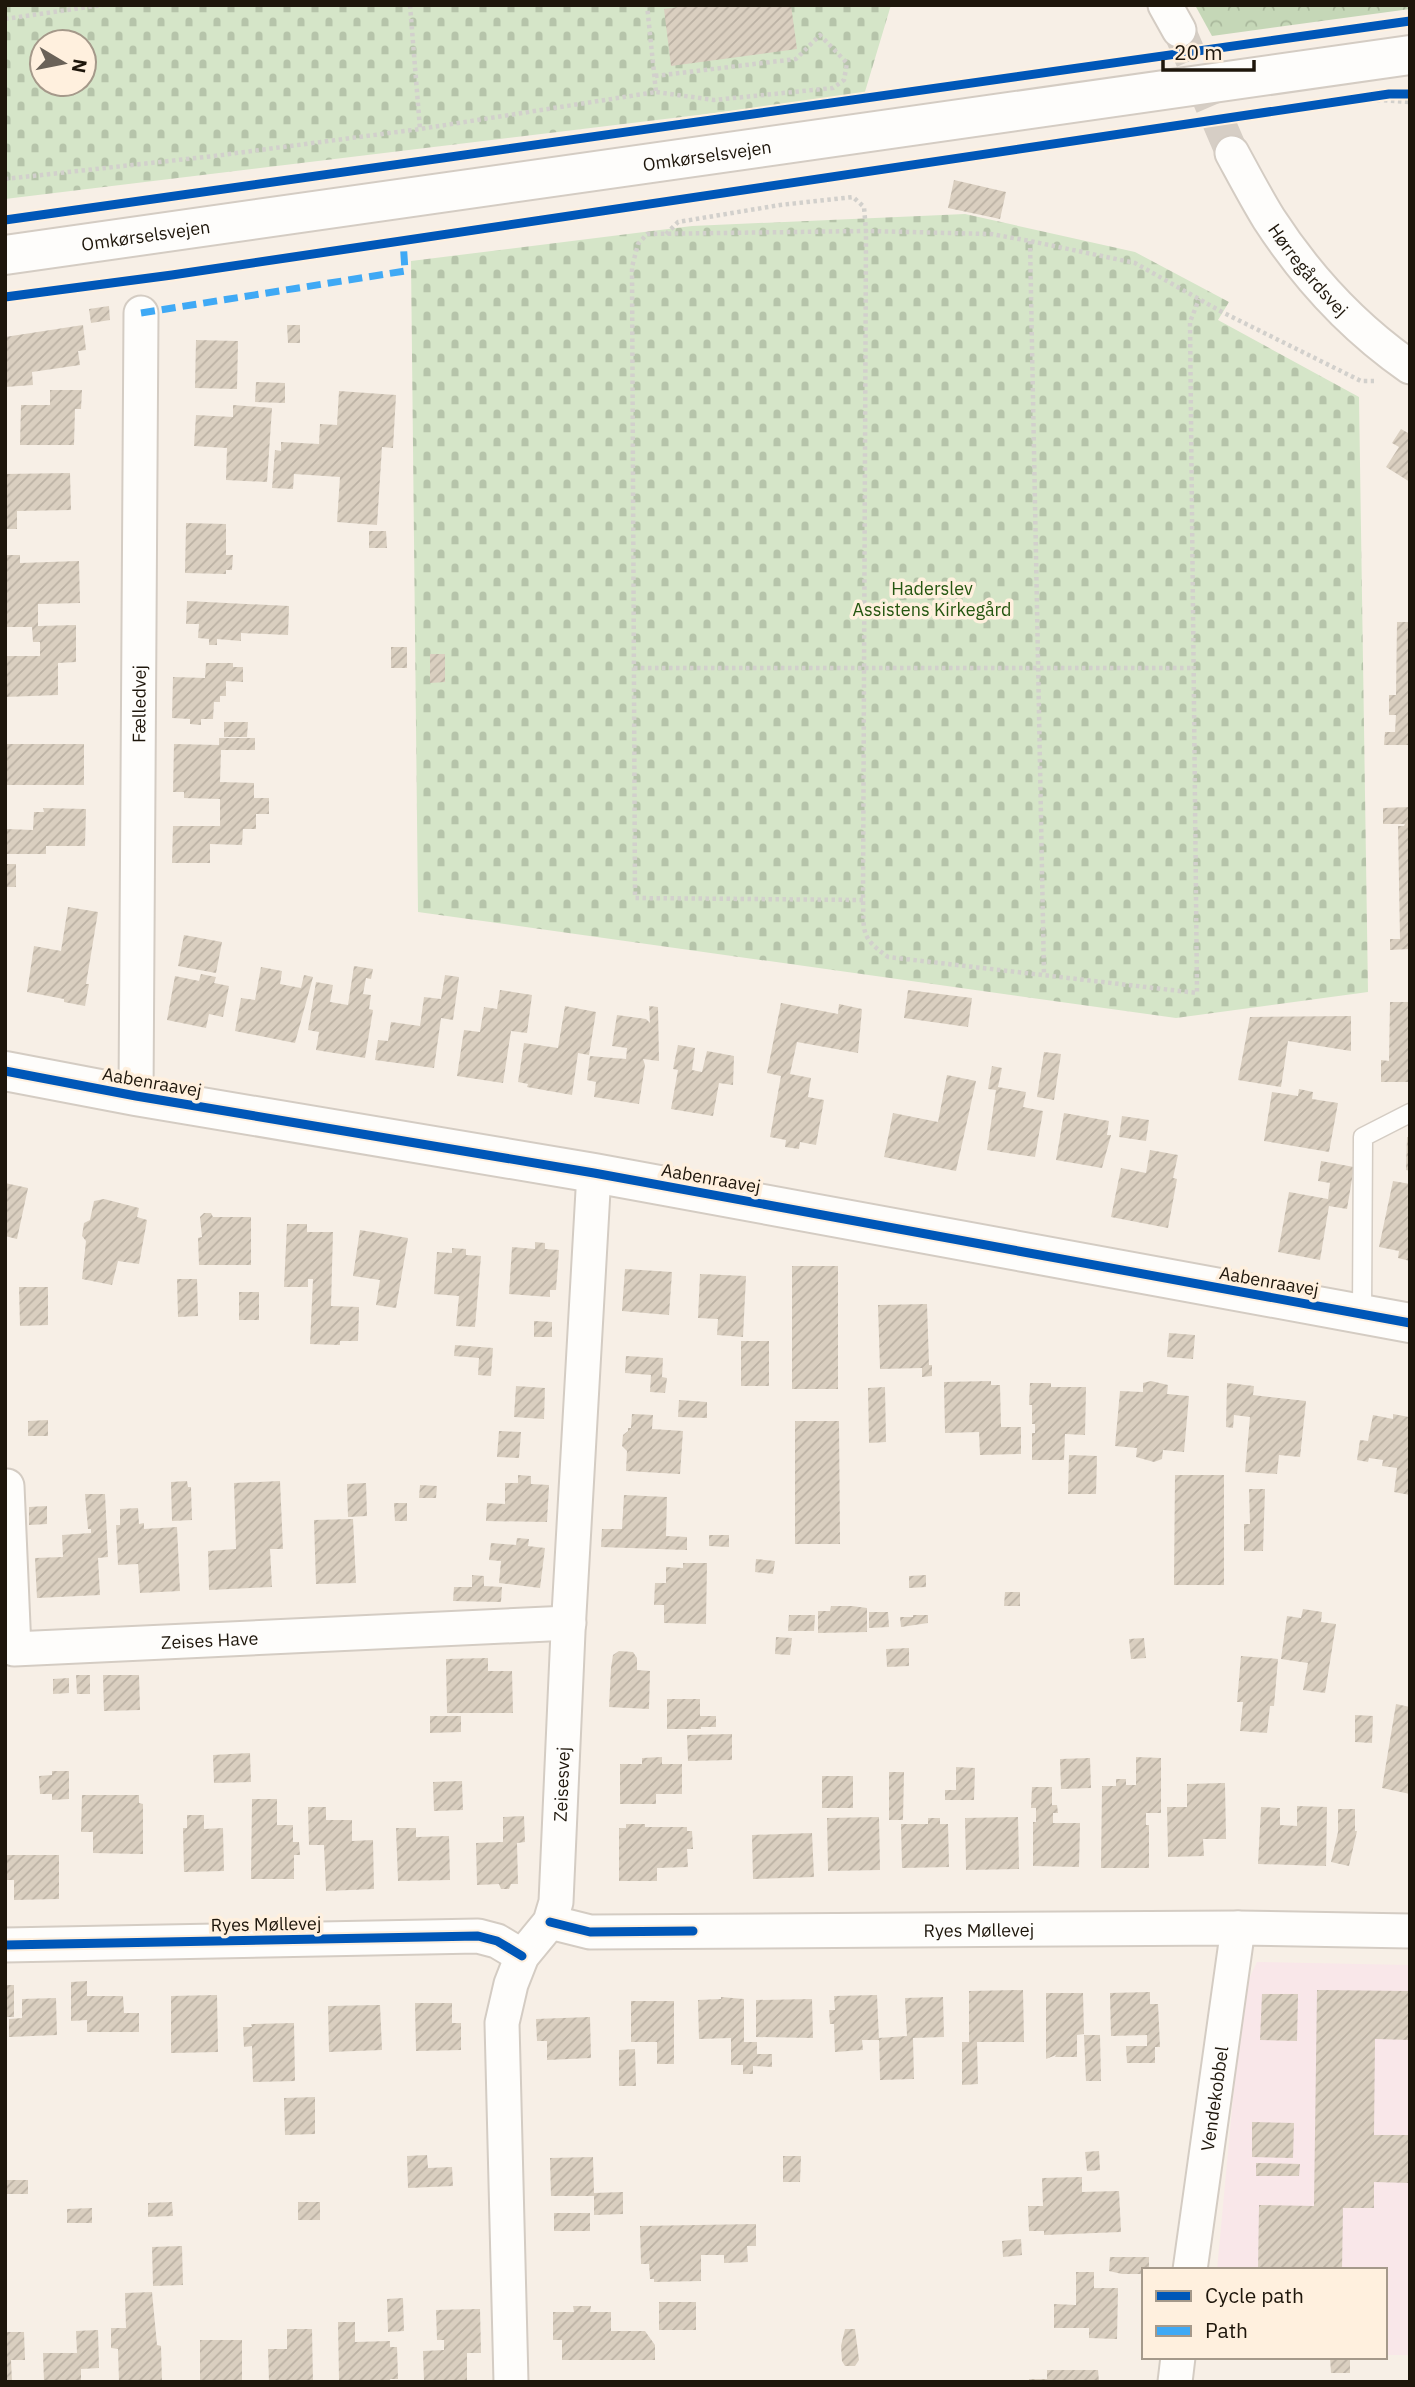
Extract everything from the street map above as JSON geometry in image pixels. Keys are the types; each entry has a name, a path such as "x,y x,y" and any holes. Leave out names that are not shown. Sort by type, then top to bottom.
{"street":[{"name":"Omkørselsvejen","path":"5,255 1410,55"},
{"name":"Hørregårdsvej","path":"1232,153 1270,220 1314,281 1378,344 1407,365"},
{"name":"Fælledvej","path":"136,1096 141,313"},
{"name":"Aabenraavej","path":"5,1071 136,1096 594,1172 1410,1323"},
{"name":"Zeisesvej","path":"511,2382 502,2023 511,1984 522,1956 550,1922 556,1902 594,1172"},
{"name":"Zeises Have","path":"6,1486 14,1649 569,1623"},
{"name":"Ryes Møllevej","path":"550,1922 590,1933 1238,1927 1410,1931"},
{"name":"Vendekobbel","path":"1190,2268 1238,1927"},
{"name":"Ryes Møllevej","path":"5,1945 478,1936 497,1941 522,1956"},
{"path":"1175,2382 1178,2359"}],"lane":[{"path":"1362,1314 1363,1137 1410,1113"}],"path":[{"path":"5,19 103,5"},
{"path":"410,5 419,129"},
{"path":"648,5 656,92"},
{"path":"5,179 214,156 419,129 656,92 714,100 833,88 844,80 847,63 820,35 796,59 655,76"},
{"path":"1358,99 1410,94"},
{"path":"1358,99 1410,102"},
{"path":"666,234 678,222 780,205 853,197 864,207 863,900 864,930 870,944 888,957 1197,993 1190,322 1199,299"},
{"path":"863,900 635,898 632,267 638,244 647,234 866,231 991,233 1135,263 1199,299 1361,381 1379,381 1407,365"},
{"path":"1030,241 1044,975"},
{"path":"634,668 1194,668"}],"shaded area":[{"path":"1257,1962 1410,1965 1410,2355 1387,2355 1387,2268 1217,2268 1243,1991"}],"green space":[{"path":"5,5 891,5 864,95 5,199"},
{"path":"1195,5 1410,5 1410,9 1212,36"},
{"name":"Haderslev Assistens Kirkegård","path":"965,214 1135,252 1229,302 1218,320 1359,397 1368,992 1176,1018 418,912 411,261 692,226"}],"building":[{"path":"693,5 791,5 797,49 671,66 664,9"},
{"path":"954,180 1006,192 1000,219 948,208"},
{"path":"109,306 110,320 91,323 89,309"},
{"path":"83,325 86,350 78,351 80,365 32,372 33,385 5,387 5,337"},
{"path":"287,325 300,325 300,343 288,343"},
{"path":"196,340 238,341 237,389 195,388"},
{"path":"256,382 285,383 285,403 255,402"},
{"path":"50,390 82,390 81,409 75,409 74,445 20,445 21,405 50,405"},
{"path":"339,391 396,395 393,448 382,447 377,525 337,522 340,477 294,474 293,489 272,488 275,450 281,451 281,442 319,444 320,424 337,425"},
{"path":"233,405 272,408 267,482 226,480 227,448 194,446 196,415 233,417"},
{"path":"1401,429 1408,433 1410,430 1410,482 1386,467 1399,447 1392,443"},
{"path":"70,473 71,510 17,511 17,529 5,529 5,474"},
{"path":"186,523 226,524 226,555 233,555 232,570 226,570 226,574 185,573"},
{"path":"369,531 386,531 387,548 369,548"},
{"path":"5,555 20,555 20,563 79,561 80,603 38,604 38,626 76,625 76,662 58,663 58,695 5,697 5,656 40,656 40,642 33,642 32,627 5,627"},
{"path":"187,601 289,606 288,635 241,633 241,641 217,639 217,645 209,645 209,639 198,638 199,624 186,624"},
{"path":"1397,622 1410,622 1410,745 1384,745 1385,732 1395,732 1396,715 1389,715 1389,695 1396,695"},
{"path":"391,647 407,647 407,668 391,668"},
{"path":"430,654 445,654 445,682 430,683"},
{"path":"206,663 233,663 233,667 243,667 243,682 226,681 226,696 220,696 220,702 214,702 213,719 201,719 201,725 190,724 190,719 172,718 173,677 205,678"},
{"path":"224,722 248,722 247,737 224,737"},
{"path":"219,738 255,738 255,750 221,750 220,782 254,783 254,798 269,798 269,814 256,814 256,829 243,829 242,845 210,844 210,863 172,863 173,826 220,826 220,799 184,798 184,792 173,792 174,744 219,745"},
{"path":"5,744 84,744 84,785 5,785"},
{"path":"1410,807 1410,949 1390,950 1390,939 1400,939 1398,826 1405,824 1383,824 1383,808"},
{"path":"43,808 86,809 85,846 46,846 46,854 5,854 5,829 33,830 34,812 44,812"},
{"path":"5,864 16,864 16,887 5,887"},
{"path":"68,907 98,912 85,1006 27,992 34,946 61,951"},
{"path":"184,935 222,942 216,973 178,966"},
{"path":"354,966 373,969 371,979 366,978 363,994 371,995 369,1009 373,1010 365,1058 316,1050 319,1032 308,1030 316,982 333,985 330,1002 348,1005"},
{"path":"261,967 282,971 280,984 301,988 304,975 313,977 295,1043 235,1031 241,998 255,1000"},
{"path":"201,974 216,977 214,983 229,986 223,1017 209,1014 206,1028 167,1020 175,976 199,981"},
{"path":"445,975 459,977 453,1020 441,1018 434,1068 375,1060 378,1040 388,1041 391,1022 420,1026 424,997 441,999"},
{"path":"500,990 532,995 527,1033 511,1031 503,1083 457,1076 464,1030 480,1032 484,1007 497,1009"},
{"path":"908,990 972,998 968,1027 904,1018"},
{"path":"1390,1002 1410,1002 1410,1082 1381,1082 1381,1060 1389,1061"},
{"path":"781,1003 838,1014 839,1004 862,1009 858,1053 797,1042 790,1074 811,1078 808,1097 824,1100 816,1145 800,1142 799,1149 785,1147 786,1140 770,1137 781,1076 767,1073"},
{"path":"565,1006 596,1012 589,1055 578,1053 572,1095 527,1087 528,1084 518,1082 524,1043 558,1048"},
{"path":"649,1006 658,1007 659,1061 643,1059 645,1065 639,1104 594,1097 596,1082 587,1080 590,1056 626,1059 627,1048 612,1046 617,1015 646,1019 650,1023"},
{"path":"1351,1016 1351,1051 1288,1041 1281,1087 1238,1080 1250,1017"},
{"path":"678,1045 695,1048 692,1070 702,1072 707,1051 734,1056 733,1085 719,1083 713,1116 671,1109 678,1070 673,1069"},
{"path":"1044,1052 1061,1054 1054,1100 1037,1097"},
{"path":"992,1066 1002,1068 998,1087 1026,1092 1023,1107 1043,1111 1035,1157 987,1150 996,1090 988,1089"},
{"path":"947,1075 976,1081 956,1171 884,1157 893,1113 938,1122"},
{"path":"1299,1089 1313,1092 1312,1099 1338,1103 1329,1152 1264,1141 1272,1092 1298,1096"},
{"path":"1064,1113 1109,1121 1107,1135 1111,1135 1102,1168 1056,1160"},
{"path":"1122,1116 1149,1120 1146,1141 1119,1137"},
{"path":"1407,1137 1410,1137 1410,1171 1406,1170"},
{"path":"1150,1150 1178,1155 1173,1178 1177,1179 1168,1228 1111,1217 1121,1168 1146,1173"},
{"path":"1321,1161 1354,1167 1347,1209 1329,1206 1320,1260 1278,1252 1289,1192 1328,1199 1330,1183 1318,1181"},
{"path":"1393,1181 1410,1184 1410,1261 1398,1258 1399,1251 1379,1247"},
{"path":"5,1183 28,1188 17,1239 5,1236"},
{"path":"104,1199 139,1208 137,1217 147,1220 139,1264 118,1261 112,1285 82,1279 86,1241 82,1236 84,1223 90,1220 94,1201"},
{"path":"204,1213 211,1213 213,1217 251,1217 251,1265 199,1265 198,1238 202,1237 200,1217"},
{"path":"287,1224 307,1224 307,1232 333,1232 331,1306 359,1307 358,1341 340,1341 340,1345 310,1344 313,1279 308,1279 308,1287 284,1287"},
{"path":"360,1230 408,1238 396,1308 376,1305 380,1280 353,1276"},
{"path":"535,1242 545,1243 545,1249 559,1250 556,1290 550,1290 550,1297 509,1294 512,1247 535,1249"},
{"path":"452,1248 466,1249 466,1255 481,1256 475,1327 456,1326 459,1296 434,1294 437,1252 452,1253"},
{"path":"792,1266 838,1266 838,1389 792,1389"},
{"path":"625,1269 672,1272 669,1315 622,1311"},
{"path":"700,1274 746,1276 743,1337 717,1335 718,1319 698,1318"},
{"path":"177,1279 197,1279 198,1316 178,1317"},
{"path":"19,1287 48,1287 48,1325 20,1326"},
{"path":"239,1292 259,1292 259,1320 239,1320"},
{"path":"927,1304 929,1365 932,1365 932,1376 922,1377 922,1368 880,1369 878,1305"},
{"path":"534,1321 552,1322 552,1337 534,1337"},
{"path":"1169,1333 1195,1335 1193,1359 1167,1357"},
{"path":"741,1341 769,1341 769,1386 741,1386"},
{"path":"455,1345 493,1348 491,1376 478,1375 479,1358 454,1356"},
{"path":"626,1356 663,1358 662,1377 667,1378 665,1393 650,1392 651,1375 625,1373"},
{"path":"991,1381 991,1385 1000,1385 1001,1427 1021,1427 1021,1454 980,1455 979,1432 945,1433 944,1382"},
{"path":"1151,1381 1168,1385 1167,1394 1189,1396 1184,1452 1163,1450 1162,1459 1154,1462 1136,1457 1137,1448 1115,1446 1120,1391 1143,1392 1143,1383"},
{"path":"1030,1383 1051,1383 1051,1387 1086,1387 1085,1435 1065,1434 1064,1460 1032,1460 1032,1433 1035,1433 1035,1424 1032,1424 1032,1405 1029,1405"},
{"path":"1227,1383 1254,1386 1253,1395 1306,1401 1300,1457 1279,1455 1277,1474 1245,1472 1250,1417 1234,1415 1233,1428 1226,1427"},
{"path":"516,1386 545,1388 544,1419 514,1417"},
{"path":"885,1387 886,1442 869,1443 868,1388"},
{"path":"679,1400 707,1402 707,1418 678,1417"},
{"path":"632,1414 653,1415 652,1429 683,1431 680,1474 626,1471 627,1451 622,1446 623,1435 631,1428"},
{"path":"1393,1414 1409,1417 1410,1495 1394,1492 1397,1468 1382,1466 1383,1460 1357,1460 1360,1440 1368,1441 1373,1415 1393,1419"},
{"path":"48,1420 48,1436 28,1436 28,1421"},
{"path":"795,1421 839,1421 840,1544 795,1544"},
{"path":"499,1431 521,1432 519,1458 497,1457"},
{"path":"1069,1455 1097,1456 1096,1494 1068,1494"},
{"path":"518,1475 531,1476 531,1484 549,1485 547,1522 486,1521 487,1503 505,1504 505,1483 518,1483"},
{"path":"1175,1475 1224,1475 1224,1585 1174,1585"},
{"path":"187,1481 188,1487 191,1487 192,1520 172,1521 171,1482"},
{"path":"280,1481 283,1549 270,1549 272,1587 209,1590 208,1551 236,1549 234,1483"},
{"path":"366,1483 367,1516 348,1517 347,1484"},
{"path":"420,1485 437,1486 436,1498 419,1498"},
{"path":"1249,1489 1265,1489 1263,1551 1244,1551 1244,1524 1250,1524"},
{"path":"85,1494 105,1494 108,1557 98,1558 100,1595 37,1598 35,1558 63,1557 62,1535 91,1533 91,1529 88,1529"},
{"path":"624,1495 667,1497 666,1536 687,1537 687,1550 601,1547 602,1529 622,1529"},
{"path":"394,1503 407,1503 407,1521 395,1521"},
{"path":"47,1506 47,1524 29,1525 29,1507"},
{"path":"138,1508 139,1524 144,1523 144,1529 177,1527 180,1591 140,1593 138,1564 118,1565 116,1525 120,1525 120,1509"},
{"path":"353,1519 356,1583 316,1584 314,1520"},
{"path":"709,1535 729,1535 729,1547 709,1546"},
{"path":"517,1538 529,1539 528,1546 545,1548 540,1588 499,1583 501,1561 489,1560 491,1543 516,1545"},
{"path":"756,1559 775,1561 773,1574 755,1572"},
{"path":"683,1563 707,1563 706,1624 664,1623 664,1605 654,1605 655,1583 666,1583 666,1567 683,1568"},
{"path":"472,1575 484,1576 484,1586 502,1587 501,1602 453,1601 454,1587 472,1587"},
{"path":"926,1575 926,1587 909,1588 909,1576"},
{"path":"1005,1592 1020,1592 1020,1606 1004,1606"},
{"path":"831,1606 867,1608 867,1632 818,1633 818,1611 830,1611"},
{"path":"1303,1609 1322,1612 1321,1622 1336,1624 1325,1693 1303,1690 1308,1663 1281,1659 1287,1616 1301,1618"},
{"path":"869,1612 888,1612 889,1627 869,1628"},
{"path":"789,1615 815,1615 814,1631 788,1631"},
{"path":"928,1615 928,1623 901,1627 900,1617"},
{"path":"776,1637 792,1638 790,1655 775,1654"},
{"path":"1144,1638 1146,1658 1131,1659 1129,1639"},
{"path":"909,1648 909,1666 887,1667 886,1649"},
{"path":"619,1651 633,1652 637,1658 637,1670 650,1671 649,1709 609,1707 613,1655"},
{"path":"1241,1656 1278,1659 1274,1706 1270,1706 1267,1733 1240,1731 1243,1702 1237,1702"},
{"path":"488,1658 488,1671 512,1671 513,1713 447,1713 446,1659"},
{"path":"76,1675 90,1675 90,1694 77,1694"},
{"path":"103,1675 139,1675 140,1710 104,1711"},
{"path":"69,1678 69,1693 53,1694 53,1679"},
{"path":"667,1699 700,1699 700,1716 716,1716 716,1727 667,1729"},
{"path":"1396,1704 1410,1707 1410,1794 1382,1788"},
{"path":"1355,1715 1373,1716 1372,1743 1355,1742"},
{"path":"430,1716 461,1716 461,1732 430,1733"},
{"path":"732,1734 732,1760 688,1761 687,1735"},
{"path":"250,1753 251,1782 214,1783 213,1755"},
{"path":"662,1757 662,1764 682,1764 682,1794 656,1794 656,1804 620,1804 620,1764 642,1764 642,1758"},
{"path":"1136,1757 1161,1758 1161,1813 1146,1813 1146,1825 1149,1825 1149,1868 1101,1868 1102,1786 1116,1786 1116,1779 1126,1779 1126,1785 1136,1785"},
{"path":"1090,1758 1091,1788 1061,1789 1060,1759"},
{"path":"956,1767 975,1768 974,1800 945,1800 945,1790 956,1790"},
{"path":"52,1771 69,1771 69,1799 52,1800 52,1794 40,1794 39,1776 52,1775"},
{"path":"889,1772 904,1772 903,1820 889,1820"},
{"path":"822,1776 853,1776 853,1808 822,1808"},
{"path":"462,1781 463,1810 434,1811 433,1782"},
{"path":"1225,1783 1226,1839 1203,1839 1204,1856 1168,1857 1167,1807 1187,1807 1187,1784"},
{"path":"1032,1787 1052,1787 1052,1805 1057,1805 1058,1813 1053,1813 1053,1823 1080,1823 1079,1867 1033,1866 1033,1822 1036,1822 1036,1808 1031,1808"},
{"path":"82,1795 139,1795 139,1803 143,1804 143,1854 93,1853 93,1832 81,1832"},
{"path":"252,1799 277,1799 277,1825 293,1825 293,1842 299,1842 300,1855 294,1855 294,1879 251,1879"},
{"path":"1297,1806 1327,1807 1326,1866 1258,1864 1261,1807 1280,1808 1280,1825 1297,1826"},
{"path":"308,1807 326,1807 326,1820 352,1820 352,1841 373,1840 374,1889 326,1891 324,1845 309,1845"},
{"path":"1338,1809 1355,1809 1357,1831 1349,1866 1331,1862 1338,1832"},
{"path":"187,1815 204,1815 204,1829 223,1828 224,1871 184,1872 183,1828 187,1828"},
{"path":"524,1816 525,1842 517,1843 518,1884 511,1884 509,1889 501,1889 499,1884 477,1885 476,1843 503,1842 503,1817"},
{"path":"879,1817 880,1870 828,1871 827,1818"},
{"path":"1018,1817 1019,1869 966,1870 965,1818"},
{"path":"928,1818 940,1818 940,1824 948,1824 949,1867 902,1868 901,1824 928,1824"},
{"path":"626,1824 687,1827 687,1831 692,1831 693,1849 687,1849 688,1867 657,1868 657,1881 619,1881 619,1828 626,1828"},
{"path":"396,1828 416,1828 416,1837 449,1836 450,1880 398,1881"},
{"path":"812,1833 814,1877 753,1879 752,1835"},
{"path":"7,1855 59,1855 59,1899 14,1900 14,1880 6,1880"},
{"path":"87,1981 87,1996 123,1996 124,2013 139,2013 139,2032 87,2032 87,2020 71,2021 71,1982"},
{"path":"5,1985 14,1985 14,2017 5,2017"},
{"path":"1023,1990 1024,2042 977,2042 978,2084 962,2085 962,2042 969,2042 969,1991"},
{"path":"1317,1990 1410,1991 1410,2040 1375,2039 1374,2135 1410,2135 1410,2183 1374,2182 1374,2208 1343,2208 1342,2268 1258,2268 1259,2205 1314,2206"},
{"path":"1150,1992 1150,2004 1158,2004 1160,2047 1155,2047 1155,2063 1127,2063 1126,2046 1147,2046 1147,2035 1111,2036 1110,1993"},
{"path":"1046,1993 1083,1993 1084,2034 1077,2035 1077,2057 1055,2057 1056,2055 1046,2059"},
{"path":"1262,1994 1298,1994 1297,2041 1260,2040"},
{"path":"217,1995 218,2052 171,2053 171,1996"},
{"path":"877,1995 879,2038 907,2036 905,1998 943,1997 944,2037 913,2038 914,2079 880,2080 879,2040 862,2040 863,2050 835,2052 834,2024 830,2024 829,2010 835,2010 834,1996"},
{"path":"721,1997 744,1999 744,2042 757,2042 757,2054 772,2054 772,2067 753,2066 753,2074 743,2074 743,2065 731,2065 731,2038 699,2039 698,2000"},
{"path":"56,1998 57,2035 9,2037 9,2019 22,2018 22,1999"},
{"path":"812,1999 813,2038 756,2037 756,2000"},
{"path":"631,2001 674,2001 674,2064 657,2064 657,2042 631,2042"},
{"path":"415,2003 452,2003 452,2023 461,2023 461,2050 416,2051"},
{"path":"380,2005 382,2050 329,2052 328,2006"},
{"path":"590,2017 591,2058 547,2060 547,2041 537,2041 536,2019"},
{"path":"294,2023 295,2081 253,2082 252,2046 244,2047 243,2027 252,2027 251,2024"},
{"path":"1084,2035 1100,2035 1101,2081 1086,2081"},
{"path":"635,2049 636,2086 619,2086 619,2050"},
{"path":"315,2097 315,2134 285,2135 284,2098"},
{"path":"1252,2122 1294,2123 1293,2158 1252,2157"},
{"path":"1099,2151 1100,2170 1087,2171 1085,2152"},
{"path":"427,2155 428,2168 452,2167 453,2186 408,2188 407,2156"},
{"path":"783,2156 801,2156 800,2182 783,2182"},
{"path":"593,2157 594,2193 623,2192 623,2214 594,2215 594,2196 551,2196 550,2158"},
{"path":"1256,2163 1300,2164 1299,2176 1256,2176"},
{"path":"1082,2177 1082,2192 1119,2191 1121,2232 1044,2235 1044,2231 1029,2231 1028,2206 1043,2206 1042,2178"},
{"path":"7,2180 28,2180 28,2194 7,2194"},
{"path":"172,2202 173,2216 148,2217 148,2203"},
{"path":"298,2202 320,2202 320,2220 298,2220"},
{"path":"92,2208 92,2223 67,2223 67,2209"},
{"path":"554,2213 590,2213 590,2231 554,2231"},
{"path":"756,2224 756,2246 747,2246 748,2262 724,2263 724,2255 701,2255 701,2281 654,2282 654,2279 650,2279 649,2264 641,2264 640,2226"},
{"path":"1021,2239 1022,2255 1003,2257 1002,2241"},
{"path":"182,2246 183,2285 153,2286 152,2247"},
{"path":"1110,2257 1149,2257 1149,2268 1142,2268 1142,2274 1109,2271"},
{"path":"1076,2272 1094,2272 1094,2288 1118,2288 1117,2339 1089,2338 1089,2328 1054,2328 1054,2304 1076,2305"},
{"path":"152,2292 157,2345 161,2346 162,2382 119,2382 118,2349 111,2348 111,2328 126,2328 125,2293"},
{"path":"403,2298 404,2331 388,2332 387,2299"},
{"path":"659,2302 696,2302 696,2330 659,2330"},
{"path":"573,2306 591,2306 590,2312 611,2312 611,2331 645,2331 655,2345 655,2360 562,2360 562,2340 553,2340 553,2312 574,2312"},
{"path":"480,2309 481,2353 467,2353 467,2382 424,2382 423,2351 444,2350 444,2340 437,2340 436,2310"},
{"path":"338,2322 355,2322 355,2342 390,2341 390,2347 397,2347 398,2379 390,2379 391,2382 339,2380"},
{"path":"287,2329 312,2329 313,2382 269,2382 268,2349 287,2349"},
{"path":"845,2329 855,2329 859,2360 855,2366 845,2366 842,2361 841,2346"},
{"path":"98,2330 99,2368 81,2369 81,2382 44,2382 43,2353 77,2353 76,2331"},
{"path":"5,2332 24,2332 25,2360 11,2360 12,2382 5,2382"},
{"path":"200,2340 242,2340 242,2382 200,2382"},
{"path":"1330,2359 1350,2359 1350,2373 1331,2373"},
{"path":"1047,2370 1098,2370 1099,2382 1029,2382 1029,2379 1047,2379"}],"tunnel":[{"path":"1179,30 1232,153"}],"marked path":[{"path":"141,313 405,271 403,240"}],"cycle path":[{"path":"5,220 1410,21"},
{"path":"5,297 172,275 1389,94 1410,94"},
{"path":"5,1071 136,1096 594,1173 1410,1323"},
{"path":"550,1922 590,1932 693,1931"},
{"path":"5,1945 478,1936 497,1941 522,1956"}]}
